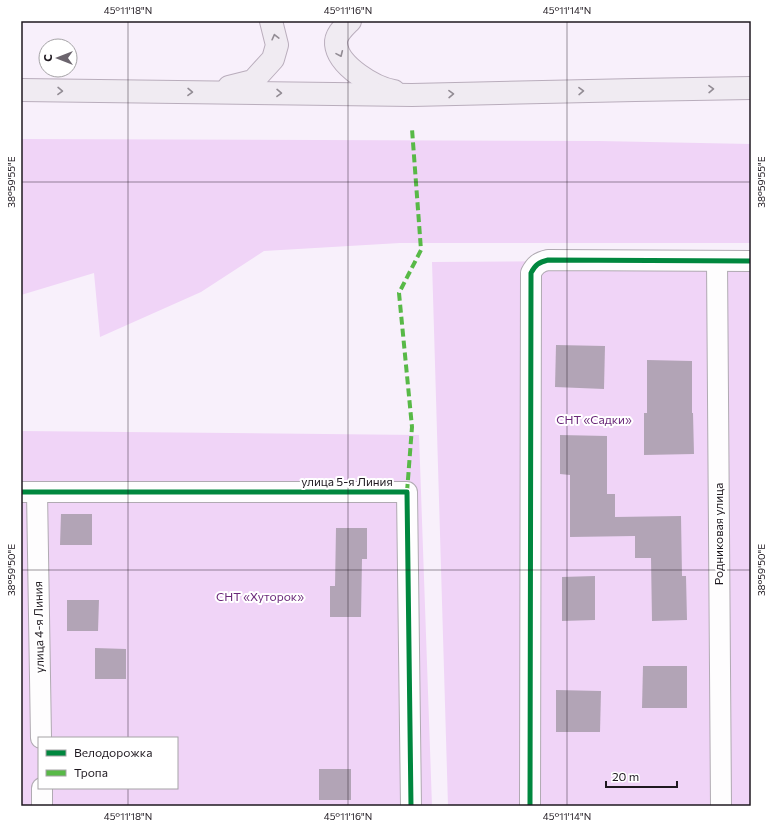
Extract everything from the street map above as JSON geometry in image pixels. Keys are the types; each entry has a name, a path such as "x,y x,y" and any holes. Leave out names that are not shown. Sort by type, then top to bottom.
{"main road":[{"path":"212,92 252,81 274,59 278,45 271,21"},
{"path":"350,21 341,29 336,43 341,58 352,70 377,85 390,91 412,95"},
{"path":"21,90 412,95 751,88"}],"street":[{"path":"530,806 531,273 534,266 539,262 548,260 751,261"},
{"name":"Родниковая улица","path":"717,261 721,806"},
{"name":"улица 4-я Линия","path":"29,492 41,737"},
{"name":"улица 5-я Линия","path":"29,492 408,492 411,806"},
{"path":"42,789 42,806"}],"green space":[{"path":"21,139 599,141 751,144 751,243 400,243 264,251 201,292 100,337 94,273 21,295"},
{"name":"СНТ «Садки»","path":"751,260 751,806 448,806 432,262"},
{"name":"СНТ «Хуторок»","path":"21,431 419,435 432,806 21,806"}],"building":[{"path":"556,345 605,346 604,389 555,387"},
{"path":"647,360 692,361 694,454 644,455 644,413 647,413"},
{"path":"560,435 607,436 607,494 615,494 615,517 681,516 682,576 686,576 687,620 652,621 651,558 635,558 635,536 570,537 570,475 560,474"},
{"path":"61,514 92,514 92,545 60,545"},
{"path":"336,528 367,528 367,559 362,559 361,617 330,617 330,586 335,586"},
{"path":"595,576 595,620 562,621 562,577"},
{"path":"67,600 99,600 98,631 67,631"},
{"path":"95,648 126,649 126,679 95,679"},
{"path":"643,666 687,666 687,708 642,708"},
{"path":"556,690 601,691 600,732 556,732"},
{"path":"319,769 351,769 351,800 319,800"}],"marked path":[{"path":"407,492 412,427 399,293 421,250 412,129"}],"cycle path":[{"path":"530,806 531,273 538,264 548,260 751,261"},
{"path":"21,492 407,492 411,806"}]}
